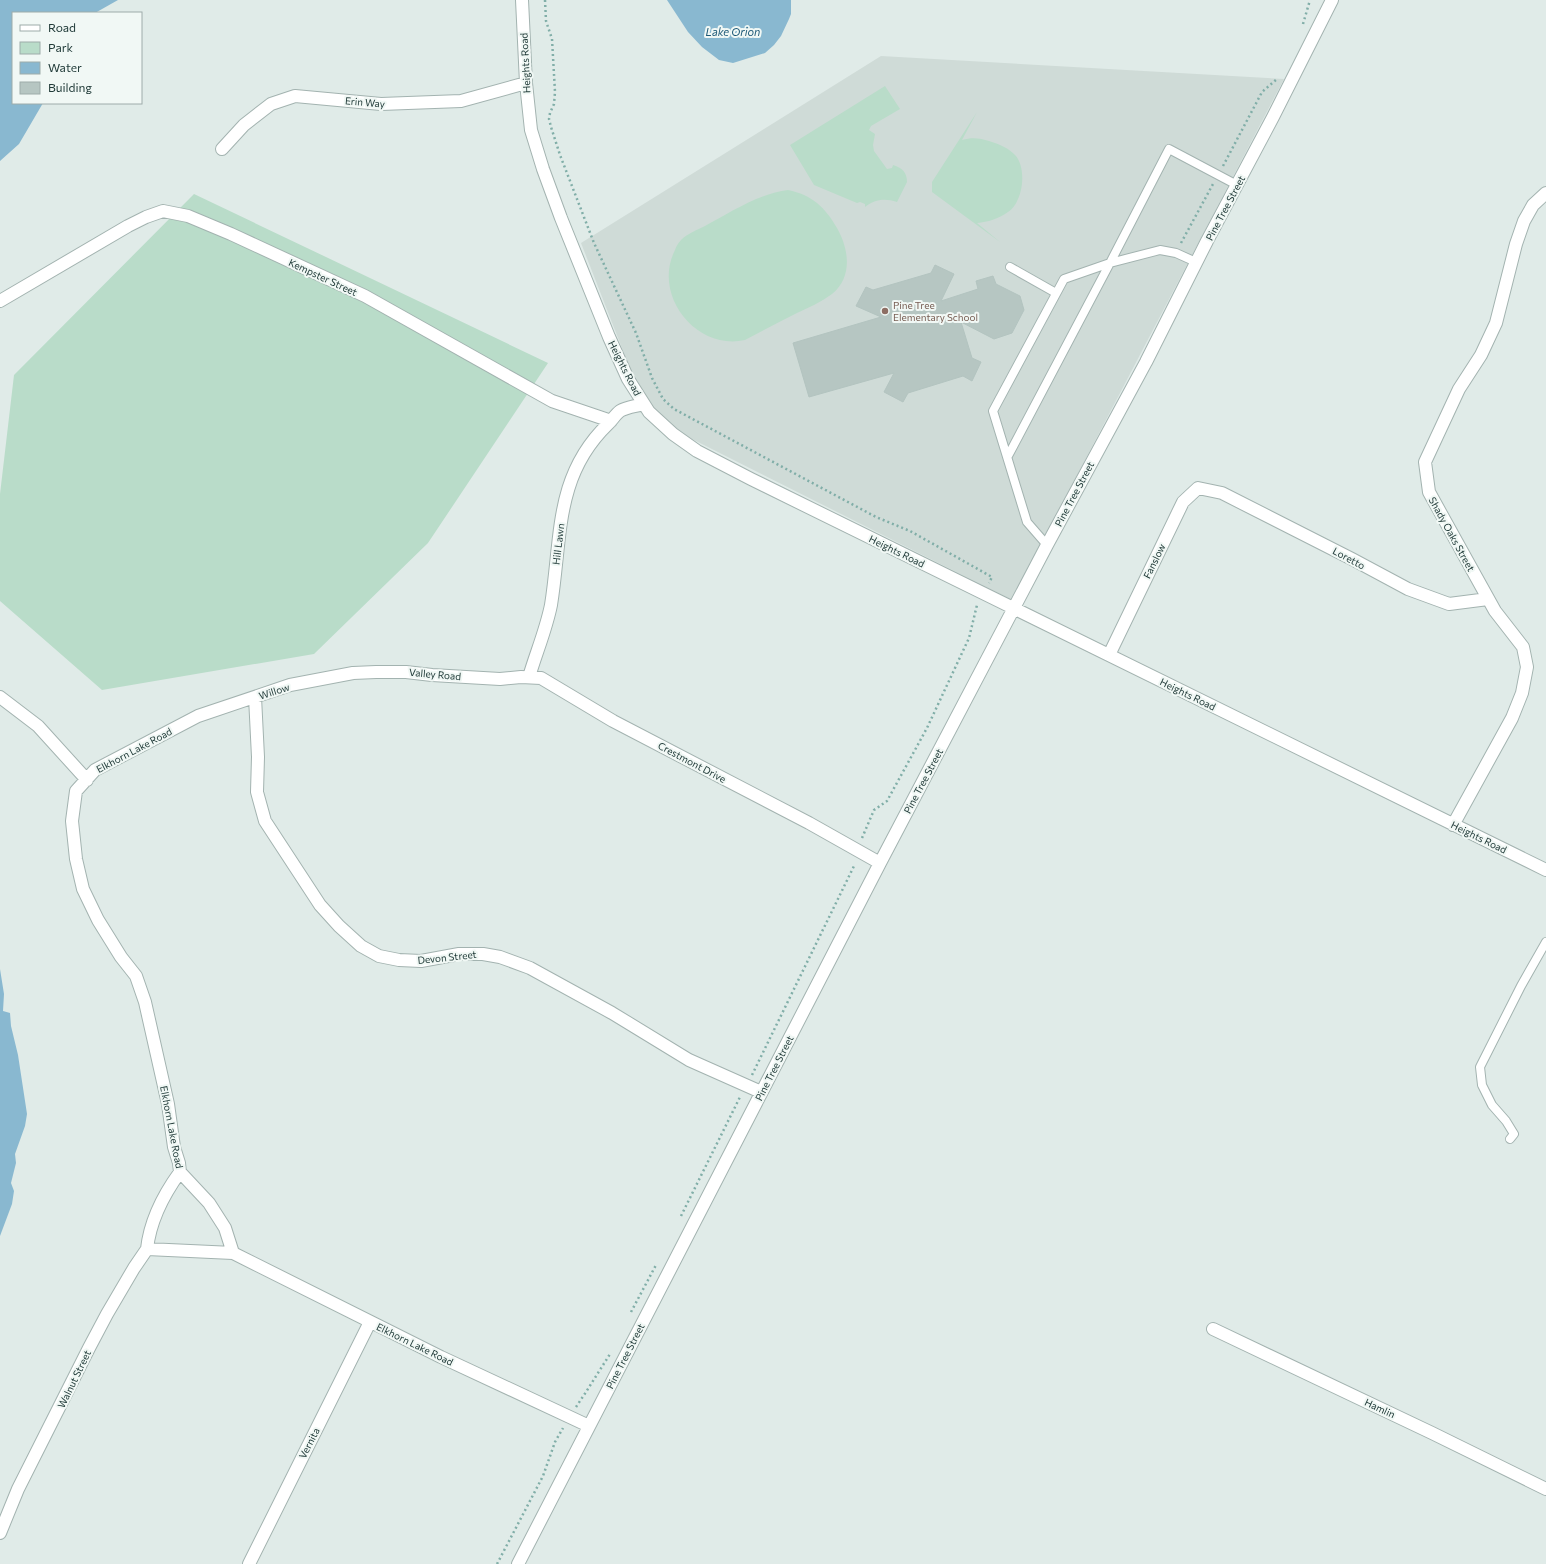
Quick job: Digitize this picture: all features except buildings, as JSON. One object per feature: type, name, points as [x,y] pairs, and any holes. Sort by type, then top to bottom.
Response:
[{"type":"street","name":"Heights Road","points":[[522,0],[526,83],[531,128],[545,176],[609,337],[628,380],[649,412],[673,434],[697,451],[1014,609],[1546,870]]},
{"type":"street","name":"Pine Tree Street","points":[[518,1564],[880,863],[1047,545],[1146,362],[1196,262],[1273,117],[1332,0]]},
{"type":"street","name":"Erin Way","points":[[222,149],[244,125],[271,104],[295,96],[381,104],[461,101],[526,83]]},
{"type":"street","name":"Shady Oaks Street","points":[[1452,825],[1512,718],[1522,693],[1527,667],[1523,647],[1495,611],[1429,492],[1425,462],[1456,395],[1481,355],[1496,324],[1516,244],[1524,221],[1533,205],[1546,193]]},
{"type":"street","name":"Kempster Street","points":[[0,301],[128,226],[163,211],[188,216],[231,234],[365,296],[552,401],[611,421]]},
{"type":"street","points":[[611,421],[621,411],[643,404]]},
{"type":"street","name":"Hill Lawn","points":[[529,677],[534,658],[545,632],[551,606],[559,530],[569,487],[580,458],[590,443],[611,421]]},
{"type":"street","name":"Fanslow","points":[[1109,655],[1183,502],[1198,488],[1215,492]]},
{"type":"street","name":"Loretto","points":[[1215,492],[1222,493],[1262,512],[1408,589],[1449,604],[1488,599]]},
{"type":"street","name":"Valley Road","points":[[369,672],[406,672],[432,675],[500,678]]},
{"type":"street","name":"Willow","points":[[184,724],[198,716],[290,686],[353,673],[369,672]]},
{"type":"street","name":"Crestmont Drive","points":[[500,678],[541,678],[613,721],[809,823],[880,863]]},
{"type":"street","name":"Devon Street","points":[[255,697],[258,757],[257,792],[265,821],[320,905],[339,926],[361,946],[379,956],[399,960],[421,961],[459,954],[483,954],[500,957],[530,968],[690,1060],[761,1092]]},
{"type":"street","name":"Elkhorn Lake Road","points":[[1,699],[38,726],[87,780]]},
{"type":"street","name":"Elkhorn Lake Road","points":[[184,724],[95,770],[76,791],[72,821],[76,859],[83,889],[98,920],[121,957],[136,976],[143,995],[168,1104],[174,1147],[180,1172],[209,1203],[225,1228],[233,1253],[442,1357],[589,1426]]},
{"type":"street","name":"Walnut Street","points":[[0,1532],[4,1515],[107,1314],[147,1249],[151,1228],[160,1207],[172,1182],[180,1172]]},
{"type":"street","points":[[147,1249],[233,1253]]},
{"type":"street","name":"Vernita","points":[[249,1564],[370,1322]]},
{"type":"street","name":"Hamlin","points":[[1213,1329],[1425,1429],[1546,1489]]},
{"type":"lane","points":[[1008,456],[1169,149],[1237,185]]},
{"type":"lane","points":[[1047,545],[1027,522],[1008,456],[992,411],[1064,279],[1110,263],[1160,250],[1176,253],[1196,262]]},
{"type":"lane","points":[[1010,267],[1056,293]]},
{"type":"lane","points":[[1510,1140],[1514,1134],[1506,1121],[1492,1105],[1482,1085],[1480,1067],[1521,986],[1546,942]]},
{"type":"path","points":[[545,0],[546,20],[552,39],[555,92],[554,104],[549,119],[551,127],[560,155],[594,243],[636,333],[652,378],[663,399],[674,409],[876,517],[910,531],[992,577]]},
{"type":"path","points":[[1302,28],[1310,0]]},
{"type":"path","points":[[1176,253],[1262,92],[1278,78]]},
{"type":"shaded area","name":"Pine Tree Elementary School","points":[[881,56],[1284,79],[1012,600],[686,436],[656,412],[634,379],[581,243]]},
{"type":"green space","points":[[885,86],[900,109],[871,126],[869,130],[875,134],[873,145],[874,151],[887,169],[892,168],[893,165],[904,171],[907,182],[897,202],[880,200],[865,207],[865,204],[860,202],[857,203],[814,185],[790,145]]},
{"type":"green space","points":[[977,112],[962,140],[969,138],[986,140],[1004,147],[1016,156],[1022,169],[1022,186],[1017,201],[1013,207],[1008,212],[997,218],[977,223],[1000,242],[932,192],[932,182]]},
{"type":"green space","points":[[788,190],[804,195],[817,203],[828,214],[837,228],[844,245],[847,262],[846,271],[839,287],[832,294],[819,302],[745,340],[727,341],[710,337],[695,328],[683,316],[674,301],[669,285],[669,267],[675,249],[680,241],[689,234],[745,204],[767,195]]},
{"type":"green space","points":[[194,194],[548,363],[428,543],[314,654],[102,690],[0,601],[0,494],[14,375]]},
{"type":"water","points":[[0,0],[118,0],[97,12],[12,12],[12,104],[42,104],[19,144],[0,161]]},
{"type":"water","name":"Lake Orion","points":[[667,0],[791,0],[791,14],[781,36],[765,53],[733,63],[719,60],[702,47],[688,32]]},
{"type":"water","points":[[0,969],[4,994],[3,1011],[10,1013],[27,1114],[25,1126],[15,1154],[16,1163],[11,1183],[14,1191],[12,1204],[0,1236]]},
{"type":"place","name":"Pine Tree Elementary School","points":[[885,311]]}]
